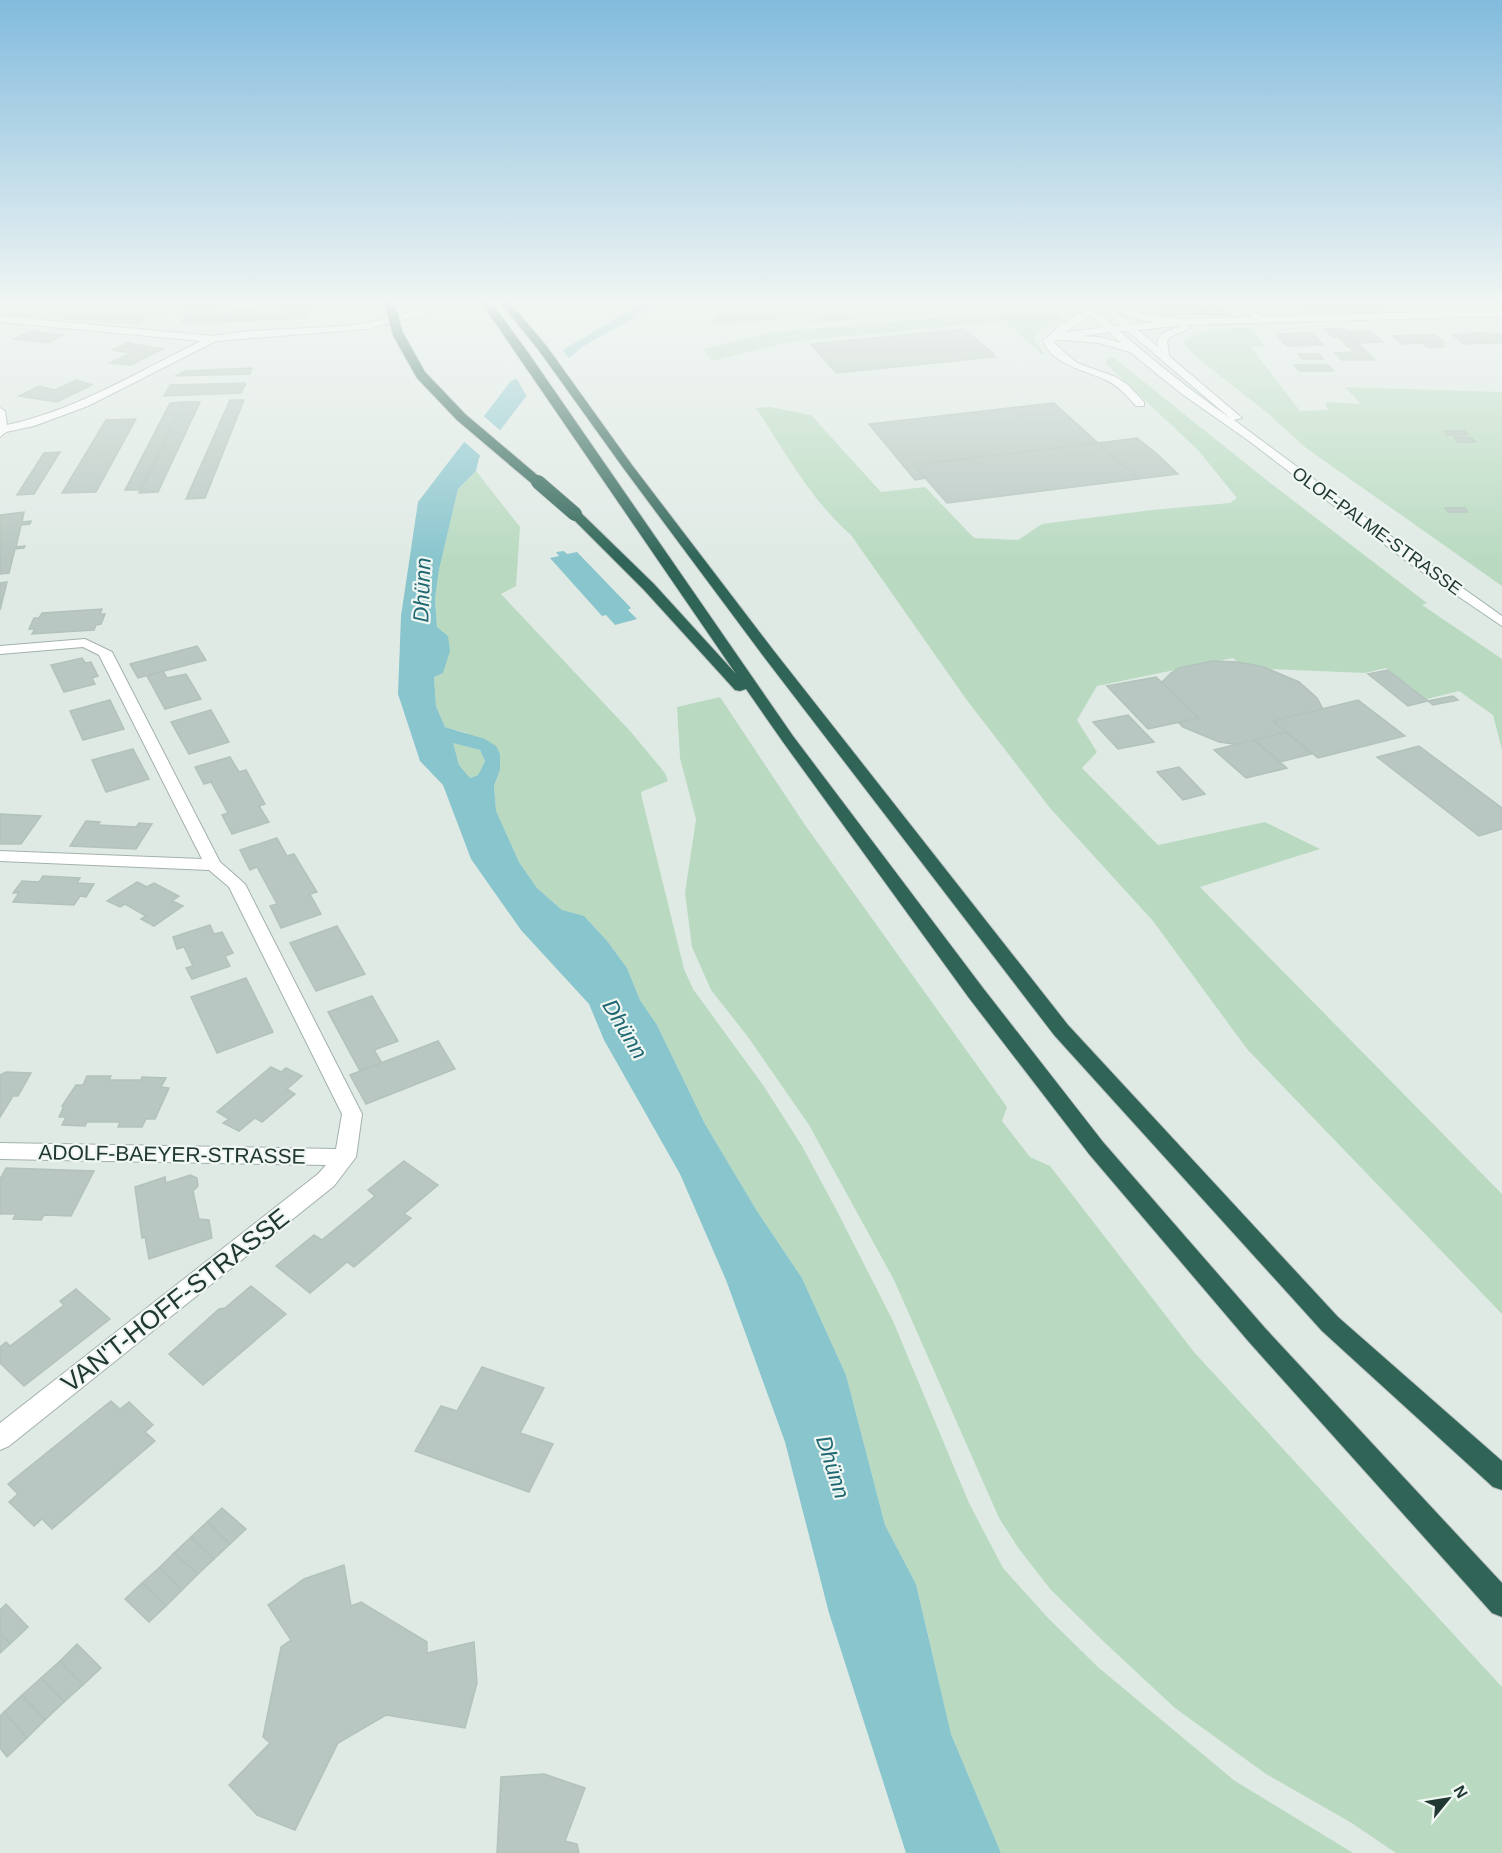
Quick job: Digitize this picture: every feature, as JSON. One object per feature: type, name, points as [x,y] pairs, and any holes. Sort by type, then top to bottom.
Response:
[{"type":"highway","points":[[434,388],[460,417],[575,514],[649,587],[788,739]]},
{"type":"highway","points":[[547,388],[788,739],[969,983],[1096,1148],[1257,1335],[1502,1603]]},
{"type":"highway","points":[[572,388],[769,654],[1061,1030],[1330,1324],[1502,1478]]},
{"type":"street","points":[[0,411],[3,421],[1,432],[32,425],[71,411],[115,388]]},
{"type":"street","points":[[1125,388],[1140,404]]},
{"type":"street","name":"OLOF-PALME-STRASSE","points":[[1184,388],[1325,495],[1502,622]]},
{"type":"street","name":"OLOF-PALME-STRASSE","points":[[1203,388],[1236,416],[1253,439]]},
{"type":"street","points":[[0,650],[85,643],[105,652],[213,865],[236,884],[352,1114],[345,1157]]},
{"type":"street","points":[[0,856],[213,865]]},
{"type":"street","name":"ADOLF-BAEYER-STRASSE","points":[[0,1151],[345,1157]]},
{"type":"street","name":"VAN'T-HOFF-STRASSE","points":[[0,1438],[326,1180],[345,1157]]},
{"type":"green space","points":[[1132,388],[1152,388],[1269,482],[1427,603],[1422,605],[1502,659],[1502,750],[1493,715],[1459,691],[1427,699],[1386,668],[1365,673],[1246,668],[1233,658],[1097,686],[1077,720],[1097,752],[1082,768],[1158,845],[1265,822],[1320,849],[1200,887],[1502,1194],[1502,1314],[1247,1049],[1153,921],[1050,808],[966,699],[851,535],[823,507],[811,491],[756,408],[770,407],[811,415],[881,492],[925,487],[974,538],[1018,540],[1042,524],[1230,503],[1237,498],[1198,450]]},
{"type":"green space","points":[[1236,388],[1283,388],[1300,411],[1328,410],[1325,402],[1361,404],[1346,388],[1502,392],[1502,586],[1306,448]]},
{"type":"green space","points":[[476,471],[520,527],[516,586],[501,594],[631,732],[665,773],[668,781],[641,792],[684,969],[693,989],[763,1085],[802,1146],[837,1211],[893,1321],[969,1503],[1003,1568],[1049,1619],[1099,1668],[1235,1781],[1353,1853],[1001,1853],[951,1734],[916,1584],[885,1525],[846,1375],[802,1278],[757,1211],[705,1124],[657,1025],[640,1000],[627,968],[608,942],[584,917],[562,910],[537,888],[519,862],[496,812],[494,786],[500,770],[467,733],[445,727],[436,706],[434,677],[443,672],[448,636],[437,627],[435,599],[439,570],[458,489]]},
{"type":"green space","points":[[720,697],[805,825],[1007,1107],[1002,1121],[1030,1157],[1050,1166],[1194,1352],[1502,1687],[1502,1853],[1396,1853],[1350,1822],[1266,1774],[1175,1708],[1051,1590],[1019,1549],[999,1518],[894,1280],[809,1125],[748,1037],[711,990],[692,947],[685,893],[696,819],[680,758],[677,707]]},
{"type":"green space","points":[[452,742],[480,750],[485,761],[478,775],[470,778],[459,765]]},
{"type":"water","name":"Dhünn","points":[[505,388],[534,388],[479,458],[476,471],[458,489],[439,570],[435,599],[437,627],[448,636],[450,651],[443,673],[434,677],[436,706],[445,727],[485,739],[496,746],[500,754],[500,770],[494,786],[496,811],[519,862],[537,888],[562,910],[584,916],[608,942],[627,968],[640,1000],[657,1025],[705,1124],[757,1211],[802,1278],[846,1375],[885,1525],[916,1584],[951,1734],[1001,1853],[906,1853],[829,1613],[785,1442],[726,1280],[680,1174],[604,1040],[589,1004],[521,930],[471,859],[443,785],[420,761],[398,694],[401,616],[418,502]],"holes":[[[453,743],[480,750],[485,761],[478,775],[470,778],[459,765]]]},
{"type":"water","points":[[564,551],[567,554],[577,552],[631,608],[628,610],[637,619],[615,625],[606,615],[602,616],[550,558],[559,556],[556,552]]},
{"type":"pier","points":[[522,388],[539,388],[528,398]]},
{"type":"pier","points":[[480,413],[502,432],[483,458],[461,439]]},
{"type":"building","points":[[34,388],[85,388],[57,402],[19,396]]},
{"type":"building","points":[[168,388],[243,388],[241,393],[164,396]]},
{"type":"building","points":[[230,400],[244,400],[205,498],[186,499]]},
{"type":"building","points":[[184,402],[140,490],[125,490],[170,403]]},
{"type":"building","points":[[184,402],[200,402],[158,492],[139,493]]},
{"type":"building","points":[[1054,403],[1098,443],[914,465],[926,478],[915,480],[869,424]]},
{"type":"building","points":[[136,419],[96,492],[62,493],[106,420]]},
{"type":"building","points":[[1444,431],[1465,431],[1468,435],[1447,435]]},
{"type":"building","points":[[1454,437],[1472,438],[1476,442],[1458,442]]},
{"type":"building","points":[[1137,438],[1178,474],[1138,479],[1098,443]]},
{"type":"building","points":[[1098,443],[1138,479],[947,503],[914,465]]},
{"type":"building","points":[[60,452],[34,494],[17,495],[44,453]]},
{"type":"building","points":[[1445,508],[1465,508],[1468,512],[1448,512]]},
{"type":"building","points":[[24,512],[22,522],[31,521],[30,524],[21,525],[16,547],[25,546],[15,549],[9,573],[0,574],[0,515]]},
{"type":"building","points":[[7,582],[0,610],[0,583]]},
{"type":"building","points":[[102,609],[100,614],[105,614],[101,624],[96,625],[94,630],[32,634],[35,629],[29,629],[34,618],[39,618],[42,613]]},
{"type":"building","points":[[197,646],[206,660],[138,678],[130,664]]},
{"type":"building","points":[[82,658],[85,663],[91,662],[98,676],[92,678],[95,684],[64,692],[51,665]]},
{"type":"building","points":[[1212,661],[1238,662],[1264,667],[1299,682],[1317,698],[1323,709],[1322,722],[1317,730],[1299,742],[1262,748],[1219,742],[1183,727],[1161,705],[1160,684],[1179,668]]},
{"type":"building","points":[[1388,670],[1428,701],[1408,706],[1368,674]]},
{"type":"building","points":[[163,671],[167,678],[186,674],[201,699],[165,709],[147,676]]},
{"type":"building","points":[[1156,677],[1199,718],[1148,729],[1107,686]]},
{"type":"building","points":[[1453,696],[1458,700],[1433,705],[1428,701]]},
{"type":"building","points":[[110,700],[124,729],[83,740],[70,711]]},
{"type":"building","points":[[1358,700],[1405,736],[1318,758],[1273,721]]},
{"type":"building","points":[[211,710],[229,742],[189,754],[171,722]]},
{"type":"building","points":[[1128,715],[1154,742],[1118,749],[1093,722]]},
{"type":"building","points":[[1286,732],[1312,754],[1280,762],[1254,740]]},
{"type":"building","points":[[1254,740],[1287,768],[1246,778],[1214,750]]},
{"type":"building","points":[[1419,746],[1502,808],[1502,829],[1479,836],[1377,757]]},
{"type":"building","points":[[133,749],[149,779],[106,792],[92,760]]},
{"type":"building","points":[[230,757],[239,772],[246,770],[265,804],[259,806],[269,822],[232,834],[222,815],[228,813],[211,782],[204,784],[195,767]]},
{"type":"building","points":[[1179,767],[1205,794],[1183,800],[1157,772]]},
{"type":"building","points":[[0,814],[41,816],[21,844],[0,844]]},
{"type":"building","points":[[86,821],[100,822],[98,825],[136,827],[139,823],[152,824],[136,849],[70,846]]},
{"type":"building","points":[[277,838],[287,856],[294,854],[317,892],[310,894],[321,914],[281,928],[270,906],[277,904],[257,867],[250,870],[240,850]]},
{"type":"building","points":[[43,876],[80,878],[77,883],[94,884],[86,897],[80,896],[74,905],[13,902],[19,893],[13,893],[22,881],[39,882]]},
{"type":"building","points":[[137,882],[147,887],[154,883],[179,896],[172,901],[183,906],[154,926],[141,919],[146,916],[125,904],[120,907],[107,901]]},
{"type":"building","points":[[210,925],[214,934],[222,932],[233,953],[225,956],[230,966],[192,979],[186,968],[193,966],[184,947],[177,949],[173,937]]},
{"type":"building","points":[[337,926],[365,974],[316,991],[290,943]]},
{"type":"building","points":[[246,978],[273,1032],[217,1053],[191,997]]},
{"type":"building","points":[[372,996],[398,1041],[374,1050],[382,1063],[360,1071],[328,1012]]},
{"type":"building","points":[[438,1041],[455,1069],[366,1104],[350,1075]]},
{"type":"building","points":[[271,1067],[281,1072],[286,1068],[302,1076],[287,1089],[295,1094],[262,1122],[255,1118],[239,1131],[223,1123],[229,1119],[217,1112]]},
{"type":"building","points":[[6,1072],[31,1073],[18,1096],[13,1096],[0,1117],[0,1075]]},
{"type":"building","points":[[87,1076],[111,1076],[109,1080],[141,1080],[142,1077],[166,1078],[161,1087],[169,1088],[155,1119],[146,1119],[142,1127],[118,1127],[120,1122],[87,1122],[85,1126],[62,1125],[66,1117],[59,1117],[64,1106],[62,1106],[76,1085],[83,1085]]},
{"type":"building","points":[[404,1161],[438,1185],[404,1214],[411,1218],[354,1267],[347,1262],[310,1293],[276,1266],[314,1235],[322,1240],[375,1196],[368,1190]]},
{"type":"building","points":[[6,1168],[94,1171],[71,1216],[44,1215],[41,1220],[13,1219],[16,1214],[0,1214],[0,1179]]},
{"type":"building","points":[[190,1175],[197,1178],[198,1186],[193,1191],[199,1219],[209,1220],[212,1238],[149,1259],[145,1237],[142,1238],[135,1187],[165,1177],[166,1183]]},
{"type":"building","points":[[251,1286],[286,1314],[203,1385],[169,1354],[219,1309],[225,1308]]},
{"type":"building","points":[[76,1289],[110,1319],[24,1386],[0,1363],[0,1347],[6,1342],[10,1346],[64,1305],[60,1301]]},
{"type":"building","points":[[482,1367],[544,1388],[520,1433],[553,1444],[529,1492],[415,1451],[441,1406],[457,1411]]},
{"type":"building","points":[[111,1401],[120,1409],[129,1402],[153,1425],[145,1432],[155,1441],[52,1529],[42,1519],[34,1526],[9,1502],[18,1494],[8,1484]]},
{"type":"building","points":[[222,1508],[246,1529],[230,1544],[207,1522]]},
{"type":"building","points":[[207,1522],[230,1544],[214,1559],[191,1537]]},
{"type":"building","points":[[191,1537],[214,1559],[198,1574],[174,1553]]},
{"type":"building","points":[[174,1553],[198,1574],[182,1590],[159,1568]]},
{"type":"building","points":[[344,1565],[351,1606],[361,1602],[427,1642],[427,1653],[474,1642],[477,1683],[465,1728],[386,1715],[338,1743],[295,1830],[257,1815],[229,1785],[270,1743],[263,1737],[281,1647],[291,1640],[268,1605],[304,1579]]},
{"type":"building","points":[[159,1568],[182,1590],[166,1606],[142,1583]]},
{"type":"building","points":[[142,1583],[166,1606],[149,1622],[125,1599]]},
{"type":"building","points":[[6,1604],[28,1627],[10,1644],[0,1633],[0,1610]]},
{"type":"building","points":[[0,1633],[10,1644],[0,1653]]},
{"type":"building","points":[[77,1644],[101,1668],[83,1685],[60,1661]]},
{"type":"building","points":[[60,1661],[83,1685],[64,1702],[41,1678]]},
{"type":"building","points":[[41,1678],[64,1702],[45,1720],[22,1695]]},
{"type":"building","points":[[22,1695],[45,1720],[27,1738],[4,1712]]},
{"type":"building","points":[[4,1712],[27,1738],[7,1757],[0,1748],[0,1716]]},
{"type":"building","points":[[544,1774],[585,1788],[565,1841],[577,1844],[579,1853],[497,1853],[501,1777]]}]
